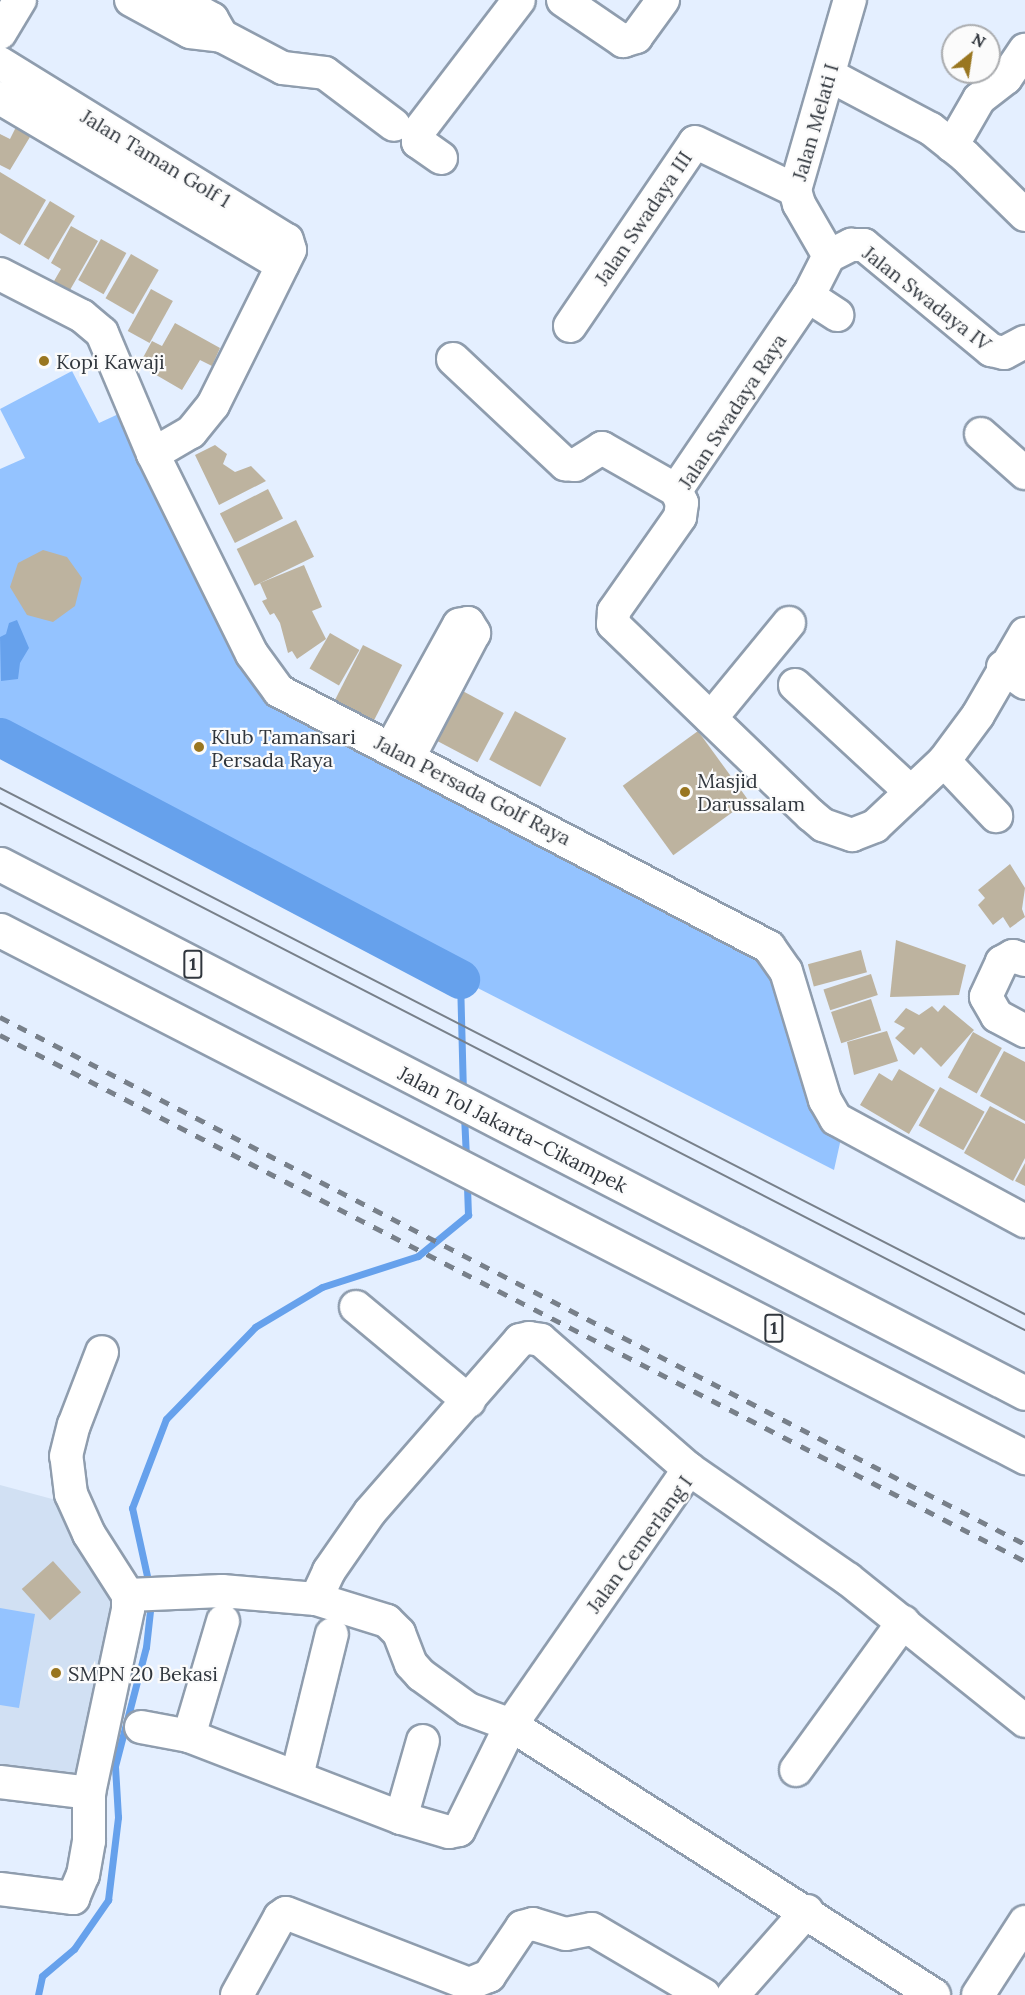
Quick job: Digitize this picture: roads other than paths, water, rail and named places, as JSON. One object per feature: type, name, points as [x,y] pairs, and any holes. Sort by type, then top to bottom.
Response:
[{"type":"highway","name":"Jalan Tol Jakarta–Cikampek","points":[[0,864],[1025,1393]]},
{"type":"highway","name":"1","points":[[0,930],[1025,1457]]},
{"type":"street","points":[[0,33],[20,0]]},
{"type":"street","points":[[131,0],[190,32],[222,36],[284,68],[326,73],[394,125]]},
{"type":"street","points":[[178,0],[212,19],[222,36]]},
{"type":"street","points":[[441,158],[418,142],[418,132],[519,0]]},
{"type":"street","points":[[563,0],[623,41],[636,37],[663,0]]},
{"type":"street","name":"Jalan Melati I","points":[[816,281],[795,190],[849,0]]},
{"type":"street","points":[[952,146],[979,99],[1006,78],[1025,50]]},
{"type":"street","name":"Jalan Taman Golf 1","points":[[0,63],[279,232],[290,250],[207,414],[191,432],[153,454]]},
{"type":"street","points":[[829,75],[931,129],[1025,215]]},
{"type":"street","name":"Jalan Taman Golf 1","points":[[0,98],[282,265]]},
{"type":"street","name":"Jalan Swadaya III","points":[[570,327],[694,142],[795,190]]},
{"type":"street","name":"Jalan Swadaya IV","points":[[816,281],[851,245],[864,245],[991,350],[1004,353],[1025,342]]},
{"type":"street","name":"Jalan Persada Golf Raya","points":[[0,274],[82,316],[102,333],[153,454],[252,654],[279,691],[400,752],[769,947],[786,971],[825,1100],[836,1119],[1025,1221]]},
{"type":"street","points":[[816,281],[837,315]]},
{"type":"street","name":"Jalan Swadaya Raya","points":[[816,281],[676,490],[682,503],[680,517],[611,619],[823,825],[852,835],[875,826],[911,792]]},
{"type":"street","points":[[453,359],[565,464],[575,465],[602,448],[676,490]]},
{"type":"street","points":[[981,434],[1025,472]]},
{"type":"street","points":[[711,718],[789,623]]},
{"type":"street","points":[[795,685],[911,792],[944,760],[978,715],[1014,675],[1025,634]]},
{"type":"street","points":[[944,760],[996,816]]},
{"type":"street","points":[[1025,960],[1013,956],[1002,962],[986,997],[997,1016],[1025,1031]]},
{"type":"street","points":[[356,1307],[469,1401]]},
{"type":"street","points":[[316,1599],[329,1572],[370,1512],[520,1340],[541,1340],[689,1469]]},
{"type":"street","points":[[102,1352],[74,1425],[66,1456],[75,1504],[88,1534],[148,1593]]},
{"type":"street","name":"Jalan Cemerlang I","points":[[141,1726],[189,1736],[401,1818],[449,1832],[459,1830],[511,1725],[689,1469],[819,1557],[1025,1721]]},
{"type":"street","points":[[0,1889],[73,1898],[81,1885],[89,1841],[89,1793],[128,1609],[148,1593],[260,1592],[316,1599],[387,1621],[399,1633],[411,1664],[421,1676],[468,1709],[511,1725],[740,1873],[807,1911],[934,1995]]},
{"type":"street","points":[[189,1736],[223,1621]]},
{"type":"street","points":[[796,1770],[903,1622]]},
{"type":"street","points":[[297,1776],[332,1634]]},
{"type":"street","points":[[401,1818],[423,1741]]},
{"type":"street","points":[[0,1782],[89,1793]]},
{"type":"street","points":[[733,1995],[807,1911]]},
{"type":"street","points":[[237,1995],[283,1914],[469,1984],[477,1984],[489,1976],[522,1927],[533,1924],[567,1935],[592,1929],[690,1991]]},
{"type":"street","points":[[978,1995],[1025,1922]]},
{"type":"waterway","points":[[0,737],[460,979]]},
{"type":"waterway","points":[[460,979],[463,1092]]},
{"type":"waterway","points":[[464,1115],[466,1158]]},
{"type":"waterway","points":[[149,1585],[132,1508],[166,1419],[255,1327],[322,1287],[418,1256],[468,1215],[467,1181]]},
{"type":"waterway","points":[[38,1995],[42,1976],[74,1949],[108,1900],[118,1817],[115,1766],[146,1647],[151,1602]]},
{"type":"tram line","points":[[0,788],[1025,1314]]},
{"type":"tram line","points":[[0,803],[1025,1330]]},
{"type":"railway","points":[[0,1017],[1025,1544]]},
{"type":"railway","points":[[0,1035],[1025,1561]]},
{"type":"place","name":"Kopi Kawaji","points":[[44,361]]},
{"type":"place","name":"Klub Tamansari Persada Raya","points":[[199,747]]},
{"type":"place","name":"Masjid Darussalam","points":[[685,792]]},
{"type":"place","name":"SMPN 20 Bekasi","points":[[56,1673]]}]
